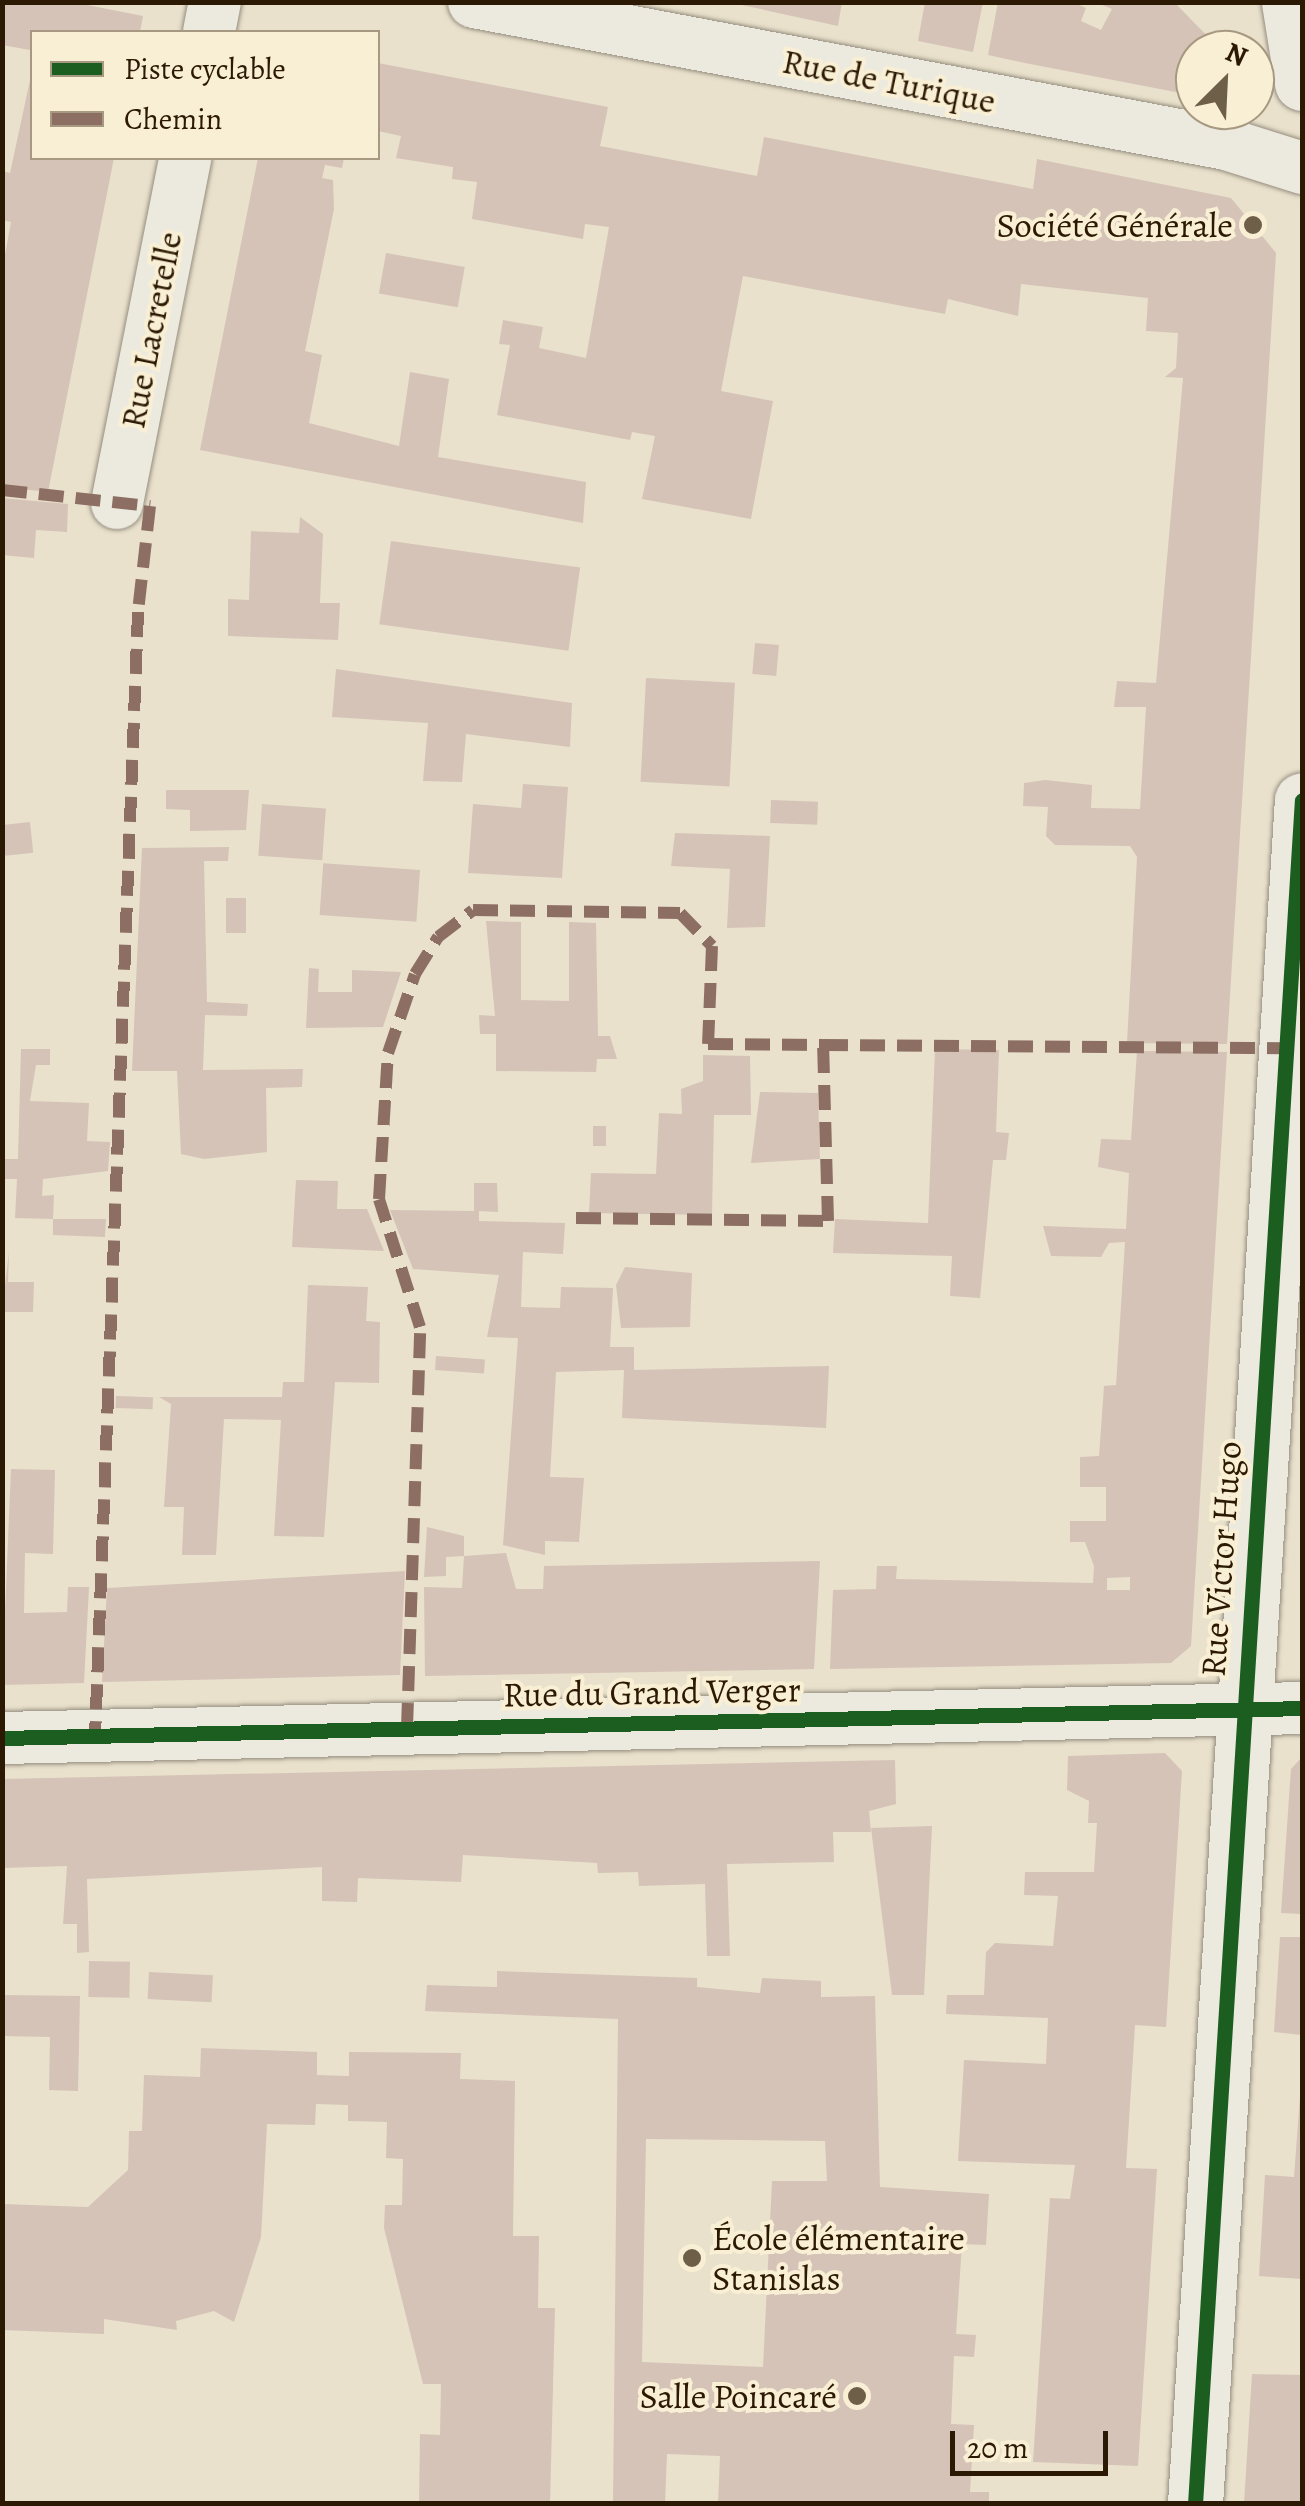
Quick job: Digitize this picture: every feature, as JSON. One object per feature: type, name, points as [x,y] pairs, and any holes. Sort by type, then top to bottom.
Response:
[{"type":"main road","points":[[1290,12],[1302,83]]},
{"type":"main road","name":"Rue Victor Hugo","points":[[1195,2504],[1241,1709],[1302,800]]},
{"type":"street","points":[[210,30],[215,2]]},
{"type":"street","name":"Rue de Turique","points":[[474,2],[1226,144],[1302,168]]},
{"type":"street","name":"Rue Lacretelle","points":[[117,503],[185,160]]},
{"type":"street","name":"Rue du Grand Verger","points":[[2,1738],[1302,1708]]},
{"type":"building","points":[[2,2],[72,2],[143,16],[140,30],[30,30],[30,50],[2,45]]},
{"type":"building","points":[[728,2],[842,2],[838,26]]},
{"type":"building","points":[[925,2],[983,2],[973,52],[918,41]]},
{"type":"building","points":[[998,2],[1073,2],[1086,8],[1081,21],[1101,30],[1112,9],[1095,2],[1174,2],[1201,30],[1175,30],[1175,92],[988,55]]},
{"type":"building","points":[[380,63],[608,107],[600,146],[757,176],[764,137],[1033,189],[1037,159],[1231,198],[1276,253],[1227,1044],[1127,1043],[1137,857],[1130,846],[1055,845],[1046,836],[1048,807],[1023,806],[1024,783],[1045,780],[1092,785],[1091,808],[1140,809],[1146,707],[1114,707],[1117,681],[1156,683],[1183,378],[1165,377],[1176,368],[1178,333],[1146,331],[1148,298],[1021,284],[1018,316],[948,299],[945,314],[743,276],[721,391],[773,401],[751,519],[642,499],[655,436],[632,432],[630,440],[497,415],[510,345],[499,344],[503,320],[543,327],[539,348],[586,358],[609,227],[585,224],[583,239],[472,219],[477,182],[452,179],[453,167],[396,158],[401,136],[380,131]]},
{"type":"building","points":[[30,80],[30,160],[114,160],[48,492],[2,487],[2,271],[11,222],[2,220],[2,171],[10,173]]},
{"type":"building","points":[[258,160],[344,160],[342,168],[325,165],[322,178],[333,180],[334,209],[305,351],[322,355],[309,423],[399,446],[410,372],[449,379],[438,457],[586,482],[583,523],[200,450]]},
{"type":"building","points":[[386,253],[465,267],[458,307],[379,293]]},
{"type":"building","points":[[2,498],[68,504],[67,532],[36,530],[34,558],[2,555]]},
{"type":"building","points":[[300,517],[323,534],[320,603],[340,603],[338,640],[228,636],[228,599],[249,600],[251,531],[299,533]]},
{"type":"building","points":[[391,541],[580,568],[568,651],[379,624]]},
{"type":"building","points":[[755,643],[779,645],[776,676],[752,674]]},
{"type":"building","points":[[336,669],[572,703],[570,747],[466,734],[462,782],[423,781],[428,723],[332,717]]},
{"type":"building","points":[[646,678],[735,683],[729,787],[641,782]]},
{"type":"building","points":[[523,784],[568,787],[562,878],[468,873],[473,804],[521,808]]},
{"type":"building","points":[[166,790],[249,790],[246,830],[190,831],[190,810],[166,809]]},
{"type":"building","points":[[771,800],[818,802],[817,825],[770,823]]},
{"type":"building","points":[[262,804],[326,808],[322,860],[258,856]]},
{"type":"building","points":[[30,822],[33,853],[5,856],[2,825]]},
{"type":"building","points":[[675,833],[770,836],[765,927],[727,928],[730,869],[671,866]]},
{"type":"building","points":[[229,847],[228,861],[204,861],[207,1002],[248,1004],[247,1016],[205,1015],[203,1070],[303,1069],[302,1087],[266,1088],[267,1152],[204,1159],[181,1154],[177,1071],[132,1071],[142,848]]},
{"type":"building","points":[[323,863],[420,870],[416,922],[320,915]]},
{"type":"building","points":[[226,898],[246,898],[246,933],[226,933]]},
{"type":"building","points":[[486,921],[521,922],[521,1000],[569,1001],[569,922],[596,923],[598,1036],[610,1036],[617,1059],[597,1059],[596,1072],[496,1071],[496,1034],[480,1034],[479,1015],[495,1016]]},
{"type":"building","points":[[309,968],[319,969],[318,992],[352,992],[352,970],[401,972],[383,1027],[306,1028]]},
{"type":"building","points":[[21,1049],[50,1049],[50,1065],[36,1065],[30,1101],[89,1103],[87,1141],[110,1142],[108,1171],[43,1179],[42,1196],[54,1195],[53,1219],[15,1218],[17,1179],[2,1179],[2,1159],[18,1159]]},
{"type":"building","points":[[935,1049],[999,1050],[996,1132],[1009,1133],[1006,1160],[993,1160],[980,1298],[950,1296],[952,1256],[833,1253],[835,1219],[928,1223]]},
{"type":"building","points":[[1137,1051],[1227,1052],[1191,1646],[1171,1663],[830,1669],[833,1590],[876,1589],[877,1566],[897,1566],[896,1579],[1093,1583],[1094,1566],[1085,1542],[1070,1542],[1070,1521],[1106,1521],[1106,1487],[1080,1487],[1080,1457],[1099,1456],[1104,1386],[1116,1385],[1125,1242],[1109,1243],[1101,1257],[1051,1256],[1043,1226],[1126,1229],[1129,1173],[1098,1167],[1101,1139],[1131,1140]],"holes":[[[1130,1577],[1130,1590],[1107,1590],[1107,1578]]]},
{"type":"building","points":[[703,1055],[750,1056],[751,1115],[714,1115],[712,1215],[589,1213],[591,1173],[656,1174],[659,1113],[682,1114],[681,1089],[703,1081]]},
{"type":"building","points":[[760,1092],[818,1093],[820,1159],[751,1163]]},
{"type":"building","points":[[593,1126],[606,1126],[606,1146],[593,1146]]},
{"type":"building","points":[[296,1180],[338,1181],[337,1209],[367,1209],[384,1251],[292,1247]]},
{"type":"building","points":[[474,1183],[497,1183],[498,1212],[479,1211],[479,1221],[565,1223],[563,1254],[523,1252],[521,1307],[560,1308],[561,1287],[613,1288],[610,1347],[634,1347],[634,1370],[829,1366],[826,1428],[622,1418],[624,1370],[556,1372],[550,1477],[584,1478],[579,1542],[545,1541],[545,1555],[503,1545],[518,1338],[487,1337],[499,1275],[413,1269],[390,1210],[474,1211]]},
{"type":"building","points":[[53,1219],[106,1219],[105,1237],[53,1235]]},
{"type":"building","points":[[9,1252],[8,1282],[34,1282],[33,1312],[2,1312]]},
{"type":"building","points":[[625,1267],[692,1273],[690,1327],[621,1328],[616,1285]]},
{"type":"building","points":[[308,1285],[368,1287],[366,1321],[380,1322],[379,1383],[335,1382],[324,1537],[274,1536],[281,1420],[224,1419],[216,1555],[182,1555],[184,1507],[164,1507],[171,1404],[159,1397],[282,1397],[283,1382],[304,1382]]},
{"type":"building","points":[[436,1356],[485,1359],[484,1373],[435,1370]]},
{"type":"building","points":[[116,1396],[153,1397],[153,1409],[116,1408]]},
{"type":"building","points":[[11,1469],[55,1470],[53,1554],[25,1553],[24,1613],[67,1612],[68,1587],[89,1587],[84,1683],[2,1685]]},
{"type":"building","points":[[427,1527],[464,1536],[464,1556],[446,1557],[446,1576],[424,1577]]},
{"type":"building","points":[[506,1553],[516,1589],[543,1589],[544,1566],[820,1561],[814,1669],[425,1676],[424,1587],[462,1588],[464,1556]]},
{"type":"building","points":[[405,1571],[400,1675],[102,1682],[107,1588]]},
{"type":"building","points":[[1165,1753],[1182,1771],[1166,2027],[1135,2025],[1126,2168],[1157,2169],[1138,2466],[1033,2462],[1050,2198],[1070,2199],[1075,2165],[958,2161],[964,2060],[1046,2064],[1048,2018],[946,2014],[947,1995],[984,1995],[986,1952],[995,1943],[1053,1946],[1058,1896],[1024,1895],[1025,1872],[1094,1872],[1097,1823],[1088,1823],[1089,1801],[1067,1790],[1068,1756]]},
{"type":"building","points":[[1302,1757],[1302,1914],[1281,1913],[1291,1769]]},
{"type":"building","points":[[895,1760],[896,1804],[869,1811],[871,1832],[833,1832],[834,1862],[727,1864],[730,1956],[707,1956],[705,1884],[639,1886],[638,1872],[598,1873],[597,1863],[463,1855],[461,1882],[358,1878],[357,1902],[322,1901],[322,1867],[87,1879],[89,1952],[77,1953],[77,1924],[63,1924],[67,1866],[2,1868],[2,1779]]},
{"type":"building","points":[[932,1826],[924,1995],[892,1995],[871,1828]]},
{"type":"building","points":[[1280,1937],[1302,1937],[1302,2035],[1274,2032]]},
{"type":"building","points":[[89,1961],[130,1962],[129,1998],[88,1997]]},
{"type":"building","points":[[497,1971],[697,1978],[697,1987],[760,1993],[762,1978],[821,1981],[821,1997],[875,1996],[880,2187],[989,2194],[986,2245],[962,2244],[956,2334],[976,2335],[974,2357],[954,2356],[951,2424],[974,2425],[970,2492],[989,2492],[989,2504],[718,2504],[720,2456],[667,2454],[665,2504],[613,2504],[618,2019],[425,2011],[427,1985],[497,1987]],"holes":[[[646,2139],[825,2141],[827,2181],[772,2181],[763,2367],[642,2362]]]},
{"type":"building","points":[[149,1972],[213,1975],[211,2002],[148,1999]]},
{"type":"building","points":[[2,1995],[80,1996],[78,2091],[49,2090],[50,2037],[2,2036]]},
{"type":"building","points":[[201,2048],[317,2052],[317,2075],[349,2076],[349,2052],[461,2053],[460,2079],[515,2081],[513,2236],[539,2236],[538,2308],[555,2308],[550,2504],[419,2504],[420,2434],[440,2435],[441,2384],[423,2384],[384,2228],[385,2205],[402,2205],[403,2159],[386,2158],[387,2122],[348,2121],[348,2105],[316,2104],[315,2125],[267,2124],[261,2237],[234,2322],[214,2311],[176,2321],[177,2330],[104,2319],[104,2334],[2,2330],[2,2204],[88,2207],[128,2170],[129,2131],[142,2131],[144,2075],[200,2077]]},
{"type":"building","points":[[1302,2069],[1302,2279],[1259,2276],[1265,2175],[1294,2177]]},
{"type":"building","points":[[1252,2374],[1302,2375],[1302,2504],[1244,2504]]},
{"type":"marked path","points":[[2,490],[150,506],[138,612],[95,1736]]},
{"type":"marked path","points":[[407,1728],[420,1327],[379,1199],[388,1053],[415,974],[438,937],[473,910],[680,913],[712,946],[708,1044],[823,1045]]},
{"type":"marked path","points":[[576,1218],[828,1221],[823,1045],[1286,1048]]},
{"type":"cycle path","points":[[1195,2504],[1302,800]]},
{"type":"cycle path","points":[[2,1738],[1302,1708]]},
{"type":"place","name":"Société Générale","points":[[1253,225]]},
{"type":"place","name":"École élémentaire Stanislas","points":[[692,2258]]},
{"type":"place","name":"Salle Poincaré","points":[[857,2396]]}]
